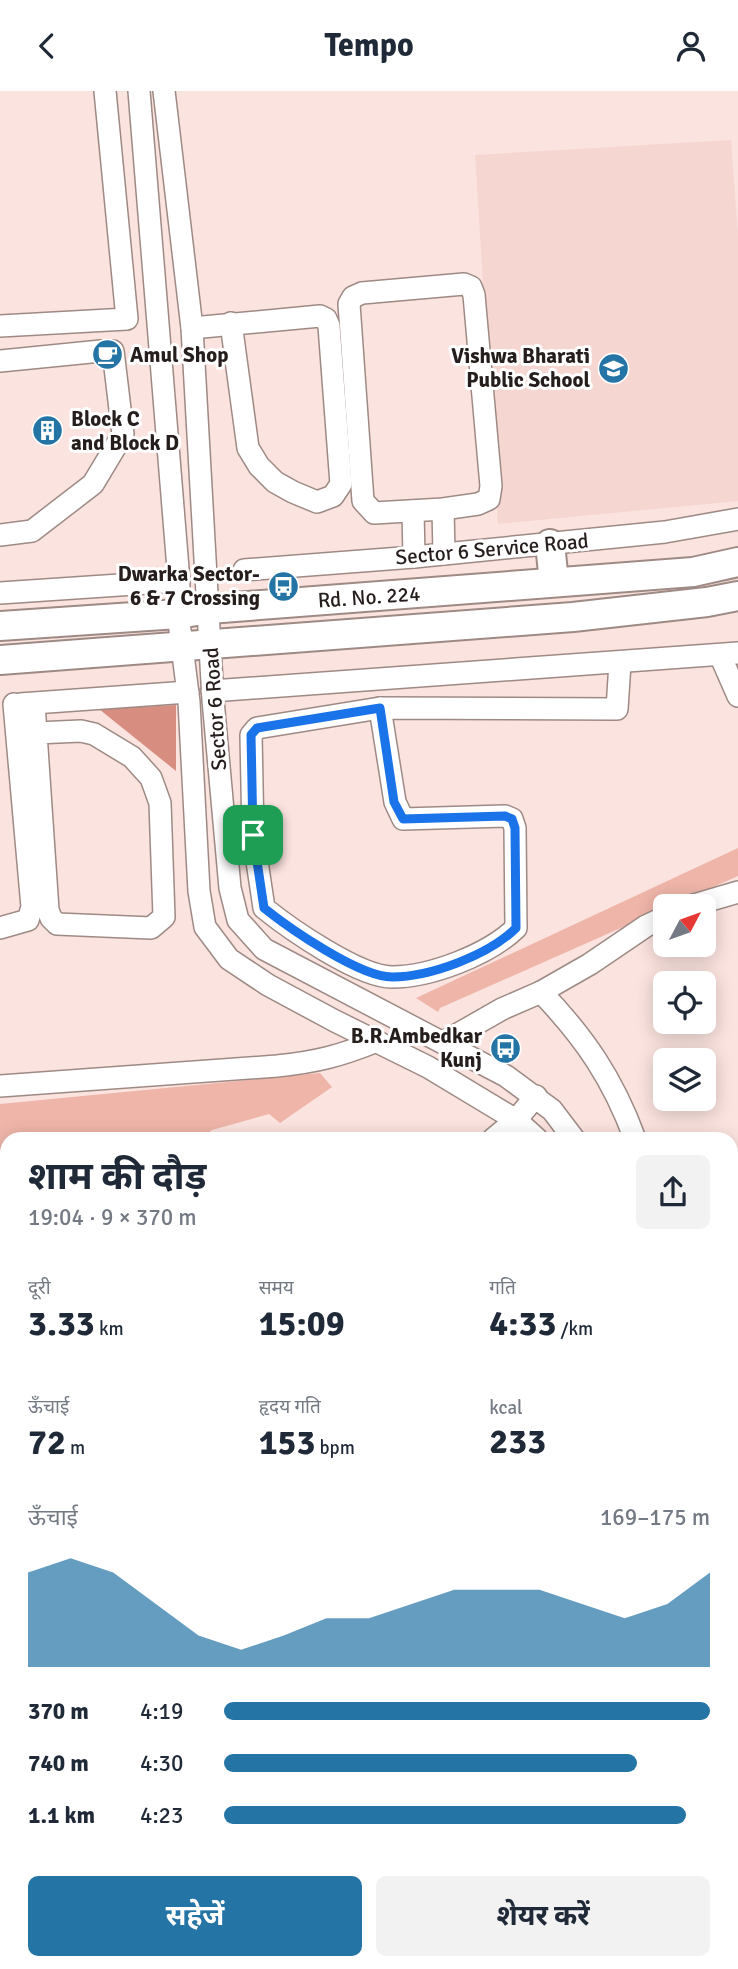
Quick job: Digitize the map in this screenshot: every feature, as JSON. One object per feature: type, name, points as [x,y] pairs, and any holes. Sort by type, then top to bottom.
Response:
[{"type":"main road","points":[[550,544],[554,582]]},
{"type":"main road","name":"Rd. No. 224","points":[[0,626],[692,572],[738,562]]},
{"type":"main road","name":"Rd. No. 224","points":[[0,660],[573,617],[738,596]]},
{"type":"street","points":[[105,91],[127,319]]},
{"type":"street","name":"Sector 6 Road","points":[[139,91],[179,581],[178,614],[188,692],[199,891],[205,927],[229,959],[279,991],[428,1067],[526,1132]]},
{"type":"street","name":"Sector 6 Road","points":[[164,91],[192,328],[212,691],[233,908],[238,920],[264,949],[506,1076],[544,1103],[568,1132]]},
{"type":"street","points":[[471,286],[491,487],[489,499],[478,505],[443,509],[374,513],[368,510],[363,501],[349,303],[352,297],[362,293],[471,286]]},
{"type":"street","points":[[0,326],[158,315]]},
{"type":"street","points":[[192,328],[231,323],[320,316],[326,319],[329,326],[341,484],[333,496],[317,502],[275,482],[259,467],[248,448],[231,323]]},
{"type":"street","points":[[0,361],[113,351],[123,434],[93,484],[32,531],[0,535]]},
{"type":"street","points":[[443,509],[444,554]]},
{"type":"street","points":[[413,511],[414,557]]},
{"type":"street","name":"Sector 6 Service Road","points":[[244,570],[665,533],[738,519]]},
{"type":"street","points":[[0,593],[179,581]]},
{"type":"street","points":[[212,691],[729,654],[737,691]]},
{"type":"street","points":[[380,708],[394,802],[403,819],[505,816],[512,819],[515,828],[516,928],[509,935],[468,958],[431,970],[390,977],[358,967],[287,927],[264,908],[253,835],[251,735],[257,728],[380,708],[617,709],[620,663]]},
{"type":"street","points":[[0,928],[28,920],[32,907],[16,704],[188,692]]},
{"type":"street","points":[[81,731],[94,734],[132,757],[151,778],[160,803],[164,917],[159,924],[151,929],[57,924],[51,918],[18,735],[81,731]]},
{"type":"street","points":[[226,839],[253,835]]},
{"type":"street","points":[[716,899],[738,893]]},
{"type":"street","points":[[444,1042],[502,1009],[541,992],[653,923]]},
{"type":"street","points":[[541,992],[609,1077],[632,1132]]},
{"type":"street","points":[[0,1086],[291,1065],[340,1056],[377,1041]]},
{"type":"street","points":[[528,1132],[544,1103]]},
{"type":"shaded area","name":"Vishwa Bharati Public School","points":[[731,140],[738,235],[738,501],[498,524],[475,155]]},
{"type":"shaded area","points":[[176,705],[176,771],[99,709]]},
{"type":"shaded area","points":[[738,848],[738,876],[697,894],[653,894],[653,914],[440,1008],[438,1012],[416,998]]},
{"type":"shaded area","points":[[320,1073],[332,1087],[280,1123],[269,1114],[210,1132],[0,1132],[0,1104]]},
{"type":"place","name":"Amul Shop","points":[[107,355]]},
{"type":"place","name":"Vishwa Bharati Public School","points":[[613,368]]},
{"type":"place","name":"Block C and Block D","points":[[48,431]]},
{"type":"place","name":"Dwarka Sector- 6 & 7 Crossing","points":[[283,586]]},
{"type":"place","name":"B.R.Ambedkar Kunj","points":[[505,1048]]},
{"type":"route","points":[[380,708],[394,802],[403,819],[505,816],[512,819],[515,828],[516,928],[509,935],[468,958],[431,970],[390,977],[358,967],[287,927],[264,908],[253,835],[250,758],[251,735],[257,728],[380,708]]}]
